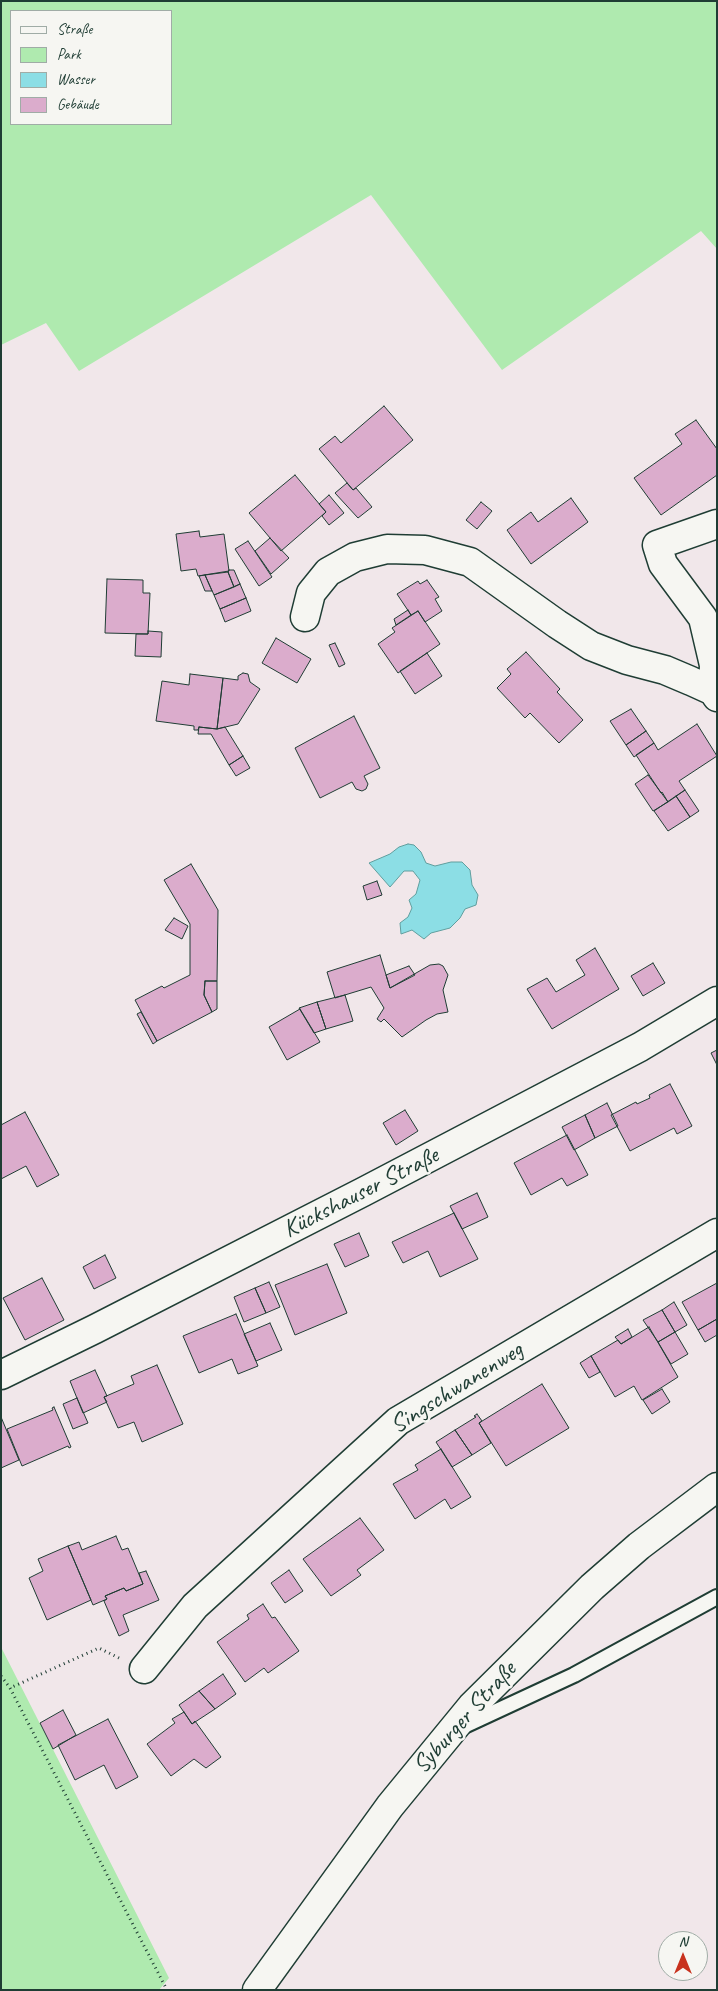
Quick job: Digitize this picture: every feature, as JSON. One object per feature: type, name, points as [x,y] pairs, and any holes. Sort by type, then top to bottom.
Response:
[{"type":"street","points":[[305,617],[311,593],[328,572],[355,556],[388,549],[425,550],[470,562],[591,646],[627,660],[665,670],[715,694],[714,665],[703,618],[663,564],[657,545],[717,524]]},
{"type":"street","name":"Kückshauser Straße","points":[[1,1374],[113,1320],[354,1197],[640,1047],[717,1002]]},
{"type":"street","name":"Singschwanenweg","points":[[144,1669],[195,1606],[398,1421],[717,1233]]},
{"type":"street","name":"Syburger Straße","points":[[257,1990],[390,1806],[472,1706],[592,1587],[639,1546],[717,1487]]},
{"type":"lane","points":[[448,1734],[574,1675],[717,1597]]},
{"type":"path","points":[[10,1688],[99,1648],[144,1669]]},
{"type":"path","points":[[1,1676],[10,1688],[167,1990]]},
{"type":"green space","points":[[1,1],[717,1],[717,249],[701,231],[502,370],[371,195],[79,371],[46,323],[1,345]]},
{"type":"green space","points":[[1,1647],[169,1978],[159,1990],[1,1990]]},
{"type":"water","points":[[408,844],[414,845],[421,852],[426,863],[435,866],[451,862],[462,862],[470,870],[472,885],[478,895],[476,905],[465,909],[460,918],[450,928],[431,933],[424,939],[412,930],[401,934],[400,923],[408,917],[412,908],[409,900],[416,894],[420,880],[413,871],[404,871],[390,887],[369,863]]},
{"type":"building","points":[[384,406],[413,440],[353,490],[319,449],[335,436],[341,443]]},
{"type":"building","points":[[696,420],[717,449],[717,475],[661,515],[634,478],[682,444],[675,434]]},
{"type":"building","points":[[295,475],[326,512],[281,551],[249,513]]},
{"type":"building","points":[[347,483],[353,490],[356,488],[372,507],[358,518],[335,493]]},
{"type":"building","points":[[329,495],[344,513],[329,525],[322,516],[326,512],[319,504]]},
{"type":"building","points":[[571,498],[588,522],[531,564],[507,530],[531,512],[538,522]]},
{"type":"building","points":[[481,502],[492,511],[477,529],[466,520]]},
{"type":"building","points":[[199,531],[200,537],[224,534],[229,571],[198,576],[196,569],[181,571],[176,534]]},
{"type":"building","points":[[270,538],[289,558],[271,574],[255,551]]},
{"type":"building","points":[[248,541],[272,577],[259,586],[235,549]]},
{"type":"building","points":[[229,570],[234,570],[240,584],[234,587],[228,572]]},
{"type":"building","points":[[228,572],[234,587],[214,595],[205,575]]},
{"type":"building","points":[[205,575],[212,591],[205,591],[199,576]]},
{"type":"building","points":[[107,579],[143,580],[143,593],[150,593],[148,634],[105,633]]},
{"type":"building","points":[[427,580],[439,597],[435,599],[442,611],[425,622],[418,611],[411,615],[397,594],[418,581],[420,584]]},
{"type":"building","points":[[240,584],[246,598],[220,609],[214,595]]},
{"type":"building","points":[[246,598],[251,611],[225,622],[220,609]]},
{"type":"building","points":[[408,610],[411,615],[396,625],[394,619]]},
{"type":"building","points":[[418,611],[440,644],[398,673],[378,644],[395,632],[392,628]]},
{"type":"building","points":[[148,631],[162,632],[161,657],[135,656],[136,634],[148,634]]},
{"type":"building","points":[[276,638],[311,659],[297,683],[262,663]]},
{"type":"building","points":[[335,643],[345,664],[339,667],[329,645]]},
{"type":"building","points":[[526,652],[560,689],[557,692],[583,720],[559,743],[530,713],[525,718],[497,688],[511,674],[507,669]]},
{"type":"building","points":[[427,653],[442,676],[415,694],[400,671]]},
{"type":"building","points":[[243,673],[248,674],[250,682],[260,689],[238,724],[217,729],[223,678],[238,680],[238,676]]},
{"type":"building","points":[[190,674],[223,678],[217,729],[199,727],[198,730],[194,730],[194,726],[156,721],[162,681],[189,685]]},
{"type":"building","points":[[631,709],[646,731],[626,745],[610,721]]},
{"type":"building","points":[[354,716],[380,768],[364,776],[368,784],[366,789],[362,791],[356,789],[352,782],[320,798],[295,748]]},
{"type":"building","points":[[697,724],[717,756],[679,781],[685,790],[668,802],[636,755],[654,743],[658,750]]},
{"type":"building","points":[[199,727],[217,729],[225,727],[243,756],[229,765],[211,734],[198,734]]},
{"type":"building","points":[[646,731],[654,743],[634,757],[626,745]]},
{"type":"building","points":[[243,756],[250,768],[236,776],[229,765]]},
{"type":"building","points":[[648,775],[668,802],[653,811],[635,784]]},
{"type":"building","points":[[685,790],[699,811],[690,817],[676,796]]},
{"type":"building","points":[[676,796],[690,817],[668,831],[654,811]]},
{"type":"building","points":[[191,864],[218,910],[217,981],[205,981],[204,995],[212,1012],[157,1041],[135,1000],[162,986],[164,988],[190,975],[190,924],[164,880]]},
{"type":"building","points":[[377,881],[382,895],[367,900],[363,886]]},
{"type":"building","points":[[174,918],[188,926],[182,939],[165,930]]},
{"type":"building","points":[[595,948],[619,989],[552,1029],[527,989],[547,978],[556,992],[585,975],[576,960]]},
{"type":"building","points":[[380,955],[390,988],[430,965],[439,964],[443,966],[448,975],[443,990],[448,1012],[437,1014],[402,1037],[384,1019],[381,1022],[377,1019],[384,1008],[371,987],[335,998],[327,972]]},
{"type":"building","points":[[653,963],[665,983],[643,996],[631,976]]},
{"type":"building","points":[[409,966],[415,975],[390,988],[386,975]]},
{"type":"building","points":[[205,981],[217,981],[217,1009],[212,1012],[204,995]]},
{"type":"building","points":[[345,995],[353,1021],[326,1029],[317,1002]]},
{"type":"building","points":[[317,1002],[326,1029],[314,1033],[299,1008]]},
{"type":"building","points":[[300,1009],[320,1042],[287,1060],[269,1027]]},
{"type":"building","points":[[141,1012],[157,1041],[153,1044],[137,1014]]},
{"type":"building","points":[[717,1050],[717,1065],[711,1053]]},
{"type":"building","points":[[670,1084],[692,1126],[677,1134],[674,1128],[630,1151],[611,1115],[636,1102],[637,1104],[650,1098],[649,1095]]},
{"type":"building","points":[[607,1103],[618,1126],[595,1138],[585,1115]]},
{"type":"building","points":[[405,1110],[418,1131],[396,1145],[383,1123]]},
{"type":"building","points":[[25,1112],[59,1175],[37,1187],[26,1166],[1,1179],[1,1125]]},
{"type":"building","points":[[585,1115],[595,1138],[574,1150],[562,1127]]},
{"type":"building","points":[[567,1135],[588,1175],[567,1186],[562,1178],[531,1195],[514,1163]]},
{"type":"building","points":[[477,1193],[488,1217],[462,1229],[450,1206]]},
{"type":"building","points":[[454,1213],[478,1259],[440,1277],[428,1251],[403,1263],[392,1242]]},
{"type":"building","points":[[359,1233],[369,1256],[345,1267],[334,1244]]},
{"type":"building","points":[[105,1255],[116,1278],[94,1289],[83,1267]]},
{"type":"building","points":[[327,1264],[347,1313],[295,1335],[275,1285]]},
{"type":"building","points":[[42,1278],[64,1320],[25,1340],[3,1298]]},
{"type":"building","points":[[269,1282],[280,1307],[266,1313],[255,1288]]},
{"type":"building","points":[[717,1283],[717,1319],[698,1330],[682,1302]]},
{"type":"building","points":[[255,1288],[266,1313],[244,1322],[234,1297]]},
{"type":"building","points":[[674,1302],[687,1325],[675,1332],[662,1310]]},
{"type":"building","points":[[662,1310],[675,1332],[658,1342],[643,1320]]},
{"type":"building","points":[[236,1314],[258,1366],[238,1374],[232,1359],[199,1373],[183,1336]]},
{"type":"building","points":[[717,1319],[717,1335],[705,1342],[698,1330]]},
{"type":"building","points":[[270,1323],[282,1350],[256,1361],[244,1334]]},
{"type":"building","points":[[649,1327],[678,1377],[642,1400],[634,1386],[615,1397],[591,1356],[618,1340],[621,1344]]},
{"type":"building","points":[[628,1329],[632,1337],[621,1344],[615,1337]]},
{"type":"building","points":[[675,1332],[688,1354],[671,1364],[658,1342]]},
{"type":"building","points":[[591,1356],[600,1372],[589,1378],[580,1363]]},
{"type":"building","points":[[157,1365],[183,1424],[142,1442],[134,1422],[118,1428],[104,1397],[134,1384],[131,1376]]},
{"type":"building","points":[[95,1370],[107,1396],[104,1397],[107,1402],[83,1413],[70,1381]]},
{"type":"building","points":[[542,1384],[569,1428],[506,1466],[479,1423]]},
{"type":"building","points":[[662,1389],[670,1402],[652,1414],[643,1400]]},
{"type":"building","points":[[77,1398],[88,1423],[73,1429],[63,1404]]},
{"type":"building","points":[[54,1407],[71,1447],[69,1448],[68,1446],[22,1466],[7,1429],[53,1410],[52,1408]]},
{"type":"building","points":[[477,1414],[482,1421],[479,1423],[491,1443],[472,1455],[455,1430],[476,1417],[474,1416]]},
{"type":"building","points":[[1,1417],[19,1460],[1,1468]]},
{"type":"building","points":[[455,1430],[472,1455],[452,1467],[436,1442]]},
{"type":"building","points":[[441,1449],[471,1497],[451,1509],[445,1499],[415,1519],[393,1484],[418,1470],[415,1465]]},
{"type":"building","points":[[360,1518],[384,1550],[357,1570],[361,1575],[331,1596],[303,1559]]},
{"type":"building","points":[[116,1536],[122,1550],[128,1548],[143,1584],[126,1591],[124,1588],[105,1596],[107,1599],[93,1605],[68,1546],[79,1542],[82,1550]]},
{"type":"building","points":[[68,1546],[91,1600],[47,1620],[29,1578],[43,1571],[38,1559]]},
{"type":"building","points":[[289,1570],[303,1591],[285,1603],[271,1583]]},
{"type":"building","points":[[146,1571],[159,1600],[123,1615],[129,1631],[119,1636],[104,1601],[107,1599],[105,1596],[124,1588],[126,1591],[143,1584],[139,1573]]},
{"type":"building","points":[[263,1604],[272,1618],[275,1617],[299,1651],[268,1673],[264,1668],[245,1682],[217,1642],[249,1619],[247,1615]]},
{"type":"building","points":[[223,1674],[236,1694],[215,1709],[199,1691]]},
{"type":"building","points":[[199,1691],[215,1709],[192,1724],[179,1705]]},
{"type":"building","points":[[63,1710],[76,1735],[53,1749],[40,1723]]},
{"type":"building","points":[[184,1712],[192,1724],[195,1721],[221,1757],[206,1768],[194,1759],[171,1776],[147,1744],[175,1723],[172,1719]]},
{"type":"building","points":[[108,1719],[138,1777],[116,1789],[104,1765],[75,1780],[58,1745]]}]
